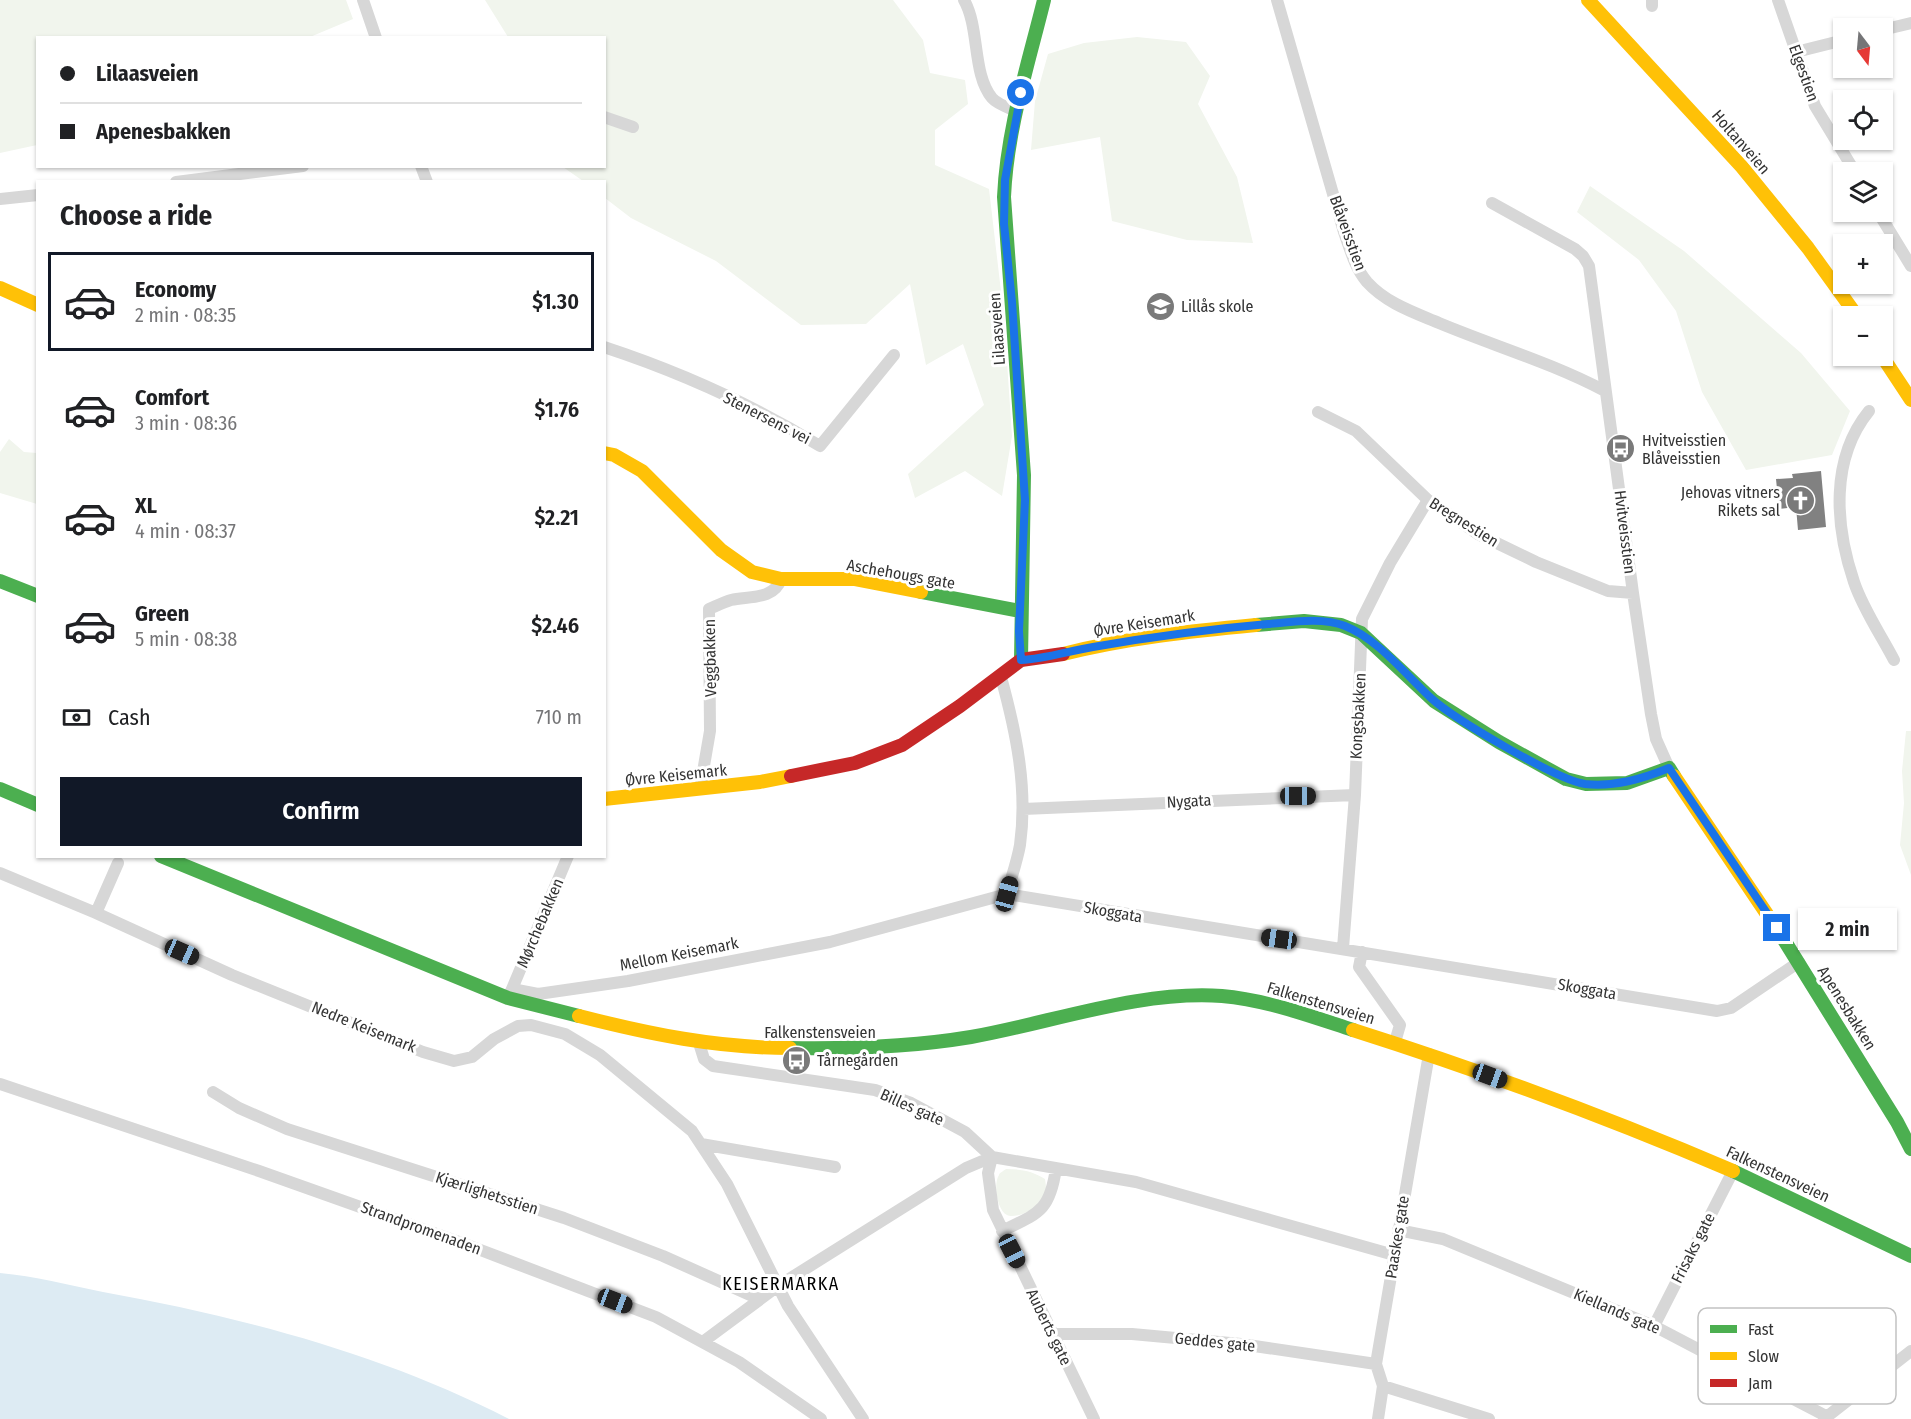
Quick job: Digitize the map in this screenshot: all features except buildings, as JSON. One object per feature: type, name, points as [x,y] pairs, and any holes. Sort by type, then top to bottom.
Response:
[{"type":"main road","name":"Lilaasveien","points":[[1021,660],[1020,612],[1025,500],[1012,302],[1004,224],[1005,180],[1016,111],[1044,0]]},
{"type":"main road","name":"Holtanveien","points":[[1588,0],[1742,167],[1808,248],[1850,306]]},
{"type":"main road","points":[[0,288],[36,304]]},
{"type":"main road","points":[[1889,366],[1911,400]]},
{"type":"main road","name":"Aschehougs gate","points":[[606,453],[614,455],[642,471],[721,550],[740,564],[765,576],[781,579],[854,579],[1020,612]]},
{"type":"main road","points":[[0,581],[36,595]]},
{"type":"main road","name":"Øvre Keisemark","points":[[606,799],[794,776],[855,763],[881,754],[924,731],[1021,660],[1197,631],[1304,621],[1341,625],[1361,633],[1434,701],[1499,742],[1566,779],[1586,784],[1627,783],[1669,768]]},
{"type":"main road","name":"Apenesbakken","points":[[1669,768],[1799,962],[1897,1122],[1911,1149]]},
{"type":"main road","points":[[0,789],[36,804]]},
{"type":"main road","name":"Mellom Keisemark","points":[[166,858],[510,994]]},
{"type":"main road","name":"Falkenstensveien","points":[[510,994],[621,1027],[699,1043],[753,1048],[869,1049],[970,1037],[1133,1003],[1176,997],[1219,996],[1259,1000],[1395,1042],[1662,1141],[1733,1171],[1911,1256]]},
{"type":"street","points":[[363,0],[375,36]]},
{"type":"street","points":[[964,0],[974,32],[984,84],[993,100],[1016,111]]},
{"type":"street","name":"Blåveisstien","points":[[1276,0],[1344,232],[1356,265],[1367,282],[1389,301],[1581,378],[1605,391]]},
{"type":"street","name":"Elgestien","points":[[1778,0],[1815,106],[1849,162]]},
{"type":"street","points":[[1893,27],[1911,23]]},
{"type":"street","points":[[1796,52],[1833,43]]},
{"type":"street","points":[[606,118],[633,127]]},
{"type":"street","points":[[192,180],[287,168]]},
{"type":"street","points":[[0,199],[36,195]]},
{"type":"street","name":"Hvitveisstien","points":[[1492,203],[1575,249],[1589,266],[1632,593],[1656,739],[1669,768]]},
{"type":"street","points":[[1884,222],[1911,266]]},
{"type":"street","name":"Stenersens vei","points":[[606,348],[667,369],[780,421],[820,446],[894,355]]},
{"type":"street","points":[[1869,411],[1857,425],[1840,474],[1838,500],[1854,584],[1894,660]]},
{"type":"street","name":"Bregnestien","points":[[1318,412],[1356,431],[1428,500],[1478,534],[1536,562],[1608,591],[1632,593]]},
{"type":"street","name":"Kongsbakken","points":[[1343,948],[1355,795],[1362,619],[1367,606],[1428,500]]},
{"type":"street","name":"Veggbakken","points":[[700,789],[710,731],[709,609],[732,600],[751,599],[770,593],[778,586],[781,579]]},
{"type":"street","points":[[1000,677],[1014,729],[1022,772],[1023,809],[1020,846],[1007,894]]},
{"type":"street","name":"Nygata","points":[[1023,809],[1355,795]]},
{"type":"street","name":"Mørchebakken","points":[[510,994],[567,858]]},
{"type":"street","points":[[96,913],[118,863]]},
{"type":"street","name":"Nedre Keisemark","points":[[0,873],[96,913],[232,975],[423,1052],[454,1061],[472,1057],[494,1039],[518,1026],[531,1025],[565,1034],[600,1055],[692,1131],[727,1184],[788,1306],[863,1419]]},
{"type":"street","name":"Skoggata","points":[[1007,894],[1717,1011],[1731,1008],[1799,962]]},
{"type":"street","name":"Mellom Keisemark","points":[[510,994],[538,994],[628,981],[830,942],[1007,894]]},
{"type":"street","points":[[1362,952],[1359,967],[1400,1025],[1395,1042]]},
{"type":"street","name":"Billes gate","points":[[699,1043],[704,1059],[713,1066],[875,1090],[911,1103],[965,1132],[992,1156]]},
{"type":"street","name":"Paaskes gate","points":[[1378,1419],[1383,1386],[1376,1364],[1429,1054]]},
{"type":"street","name":"Strandpromenaden","points":[[0,1084],[266,1173],[470,1246],[656,1317],[704,1341],[765,1378],[821,1419]]},
{"type":"street","name":"Kjærlighetsstien","points":[[213,1092],[239,1108],[287,1129],[564,1218],[663,1256],[759,1299]]},
{"type":"street","points":[[701,1144],[836,1167]]},
{"type":"street","points":[[704,1341],[778,1286],[966,1168],[992,1156],[1136,1182],[1394,1255]]},
{"type":"street","name":"Auberts gate","points":[[992,1156],[988,1173],[993,1210],[1094,1419]]},
{"type":"street","points":[[1002,1231],[1035,1214],[1048,1203],[1056,1168]]},
{"type":"street","name":"Frisaks gate","points":[[1654,1326],[1733,1171]]},
{"type":"street","name":"Kiellands gate","points":[[1398,1230],[1443,1239],[1654,1326],[1698,1350]]},
{"type":"street","name":"Geddes gate","points":[[1053,1334],[1132,1334],[1241,1344],[1376,1364]]},
{"type":"street","points":[[1896,1363],[1911,1351]]},
{"type":"street","points":[[1383,1386],[1489,1419]]},
{"type":"street","name":"Kiellands gate","points":[[1799,1404],[1825,1418]]},
{"type":"street","points":[[1825,1418],[1843,1404]]},
{"type":"shaded area","points":[[0,0],[346,0],[353,19],[312,36],[36,36],[36,145],[0,153]]},
{"type":"shaded area","points":[[485,0],[893,0],[923,40],[930,73],[965,80],[968,104],[935,130],[935,165],[989,189],[1004,317],[1012,436],[1002,496],[965,471],[915,498],[908,474],[984,405],[963,344],[926,365],[910,284],[866,324],[801,325],[716,261],[631,218],[606,199],[606,180],[582,180],[564,168],[606,168],[606,36],[507,36]]},
{"type":"shaded area","points":[[1137,37],[1186,42],[1210,76],[1198,104],[1237,177],[1253,243],[1187,240],[1112,221],[1100,137],[1031,150],[1035,101],[1048,54],[1084,43]]},
{"type":"shaded area","points":[[1590,186],[1684,251],[1801,353],[1850,411],[1832,455],[1746,470],[1702,392],[1676,311],[1639,260],[1577,212]]},
{"type":"shaded area","points":[[9,439],[24,452],[36,453],[36,504],[0,493],[0,452]]},
{"type":"shaded area","points":[[1906,731],[1911,731],[1911,875],[1900,845],[1904,803],[1902,771]]},
{"type":"shaded area","points":[[1006,1169],[1026,1171],[1045,1179],[1046,1194],[1042,1202],[1022,1214],[1007,1215],[998,1203],[996,1184],[999,1174]]},
{"type":"shaded area","points":[[0,1273],[39,1278],[207,1313],[310,1340],[412,1375],[509,1419],[0,1419]]},
{"type":"traffic: fast","points":[[1021,660],[1024,475],[1004,197],[1014,122],[1044,0]]},
{"type":"traffic: fast","points":[[0,581],[36,595]]},
{"type":"traffic: fast","points":[[921,592],[1020,611]]},
{"type":"traffic: fast","points":[[1256,625],[1304,621],[1341,625],[1361,633],[1434,701],[1499,742],[1566,779],[1586,784],[1627,783],[1669,768],[1674,776]]},
{"type":"traffic: fast","points":[[0,789],[36,804]]},
{"type":"traffic: fast","points":[[166,858],[508,998],[579,1016]]},
{"type":"traffic: fast","points":[[1781,935],[1897,1122],[1911,1149]]},
{"type":"traffic: fast","points":[[790,1048],[881,1047],[926,1043],[971,1037],[1127,1003],[1191,995],[1222,996],[1255,1001],[1353,1030]]},
{"type":"traffic: fast","points":[[1733,1171],[1911,1256]]},
{"type":"traffic: slow","points":[[1588,0],[1742,167],[1808,248],[1850,306]]},
{"type":"traffic: slow","points":[[0,288],[36,304]]},
{"type":"traffic: slow","points":[[1889,366],[1911,400]]},
{"type":"traffic: slow","points":[[606,453],[614,455],[642,471],[721,550],[752,572],[781,579],[854,579],[921,592]]},
{"type":"traffic: slow","points":[[1063,654],[1135,639],[1256,625]]},
{"type":"traffic: slow","points":[[606,799],[760,782],[791,776]]},
{"type":"traffic: slow","points":[[1674,776],[1781,935]]},
{"type":"traffic: slow","points":[[579,1016],[683,1039],[736,1046],[790,1048]]},
{"type":"traffic: slow","points":[[1353,1030],[1545,1096],[1733,1171]]},
{"type":"traffic: jam","points":[[791,776],[855,763],[902,745],[960,706],[1021,660],[1063,654]]},
{"type":"place","name":"Lillås skole","points":[[1160,306]]},
{"type":"place","name":"Hvitveisstien Blåveisstien","points":[[1621,449]]},
{"type":"place","name":"Jehovas vitners Rikets sal","points":[[1801,501]]},
{"type":"place","name":"Tårnegården","points":[[796,1060]]},
{"type":"district","name":"KEISERMARKA","points":[[781,1284]]},
{"type":"route","points":[[1021,93],[1005,180],[1004,224],[1012,302],[1025,500],[1019,631],[1021,660],[1033,660],[1091,647],[1197,631],[1304,621],[1341,625],[1361,633],[1434,701],[1450,712],[1566,779],[1586,784],[1627,783],[1669,768],[1777,928]]}]
